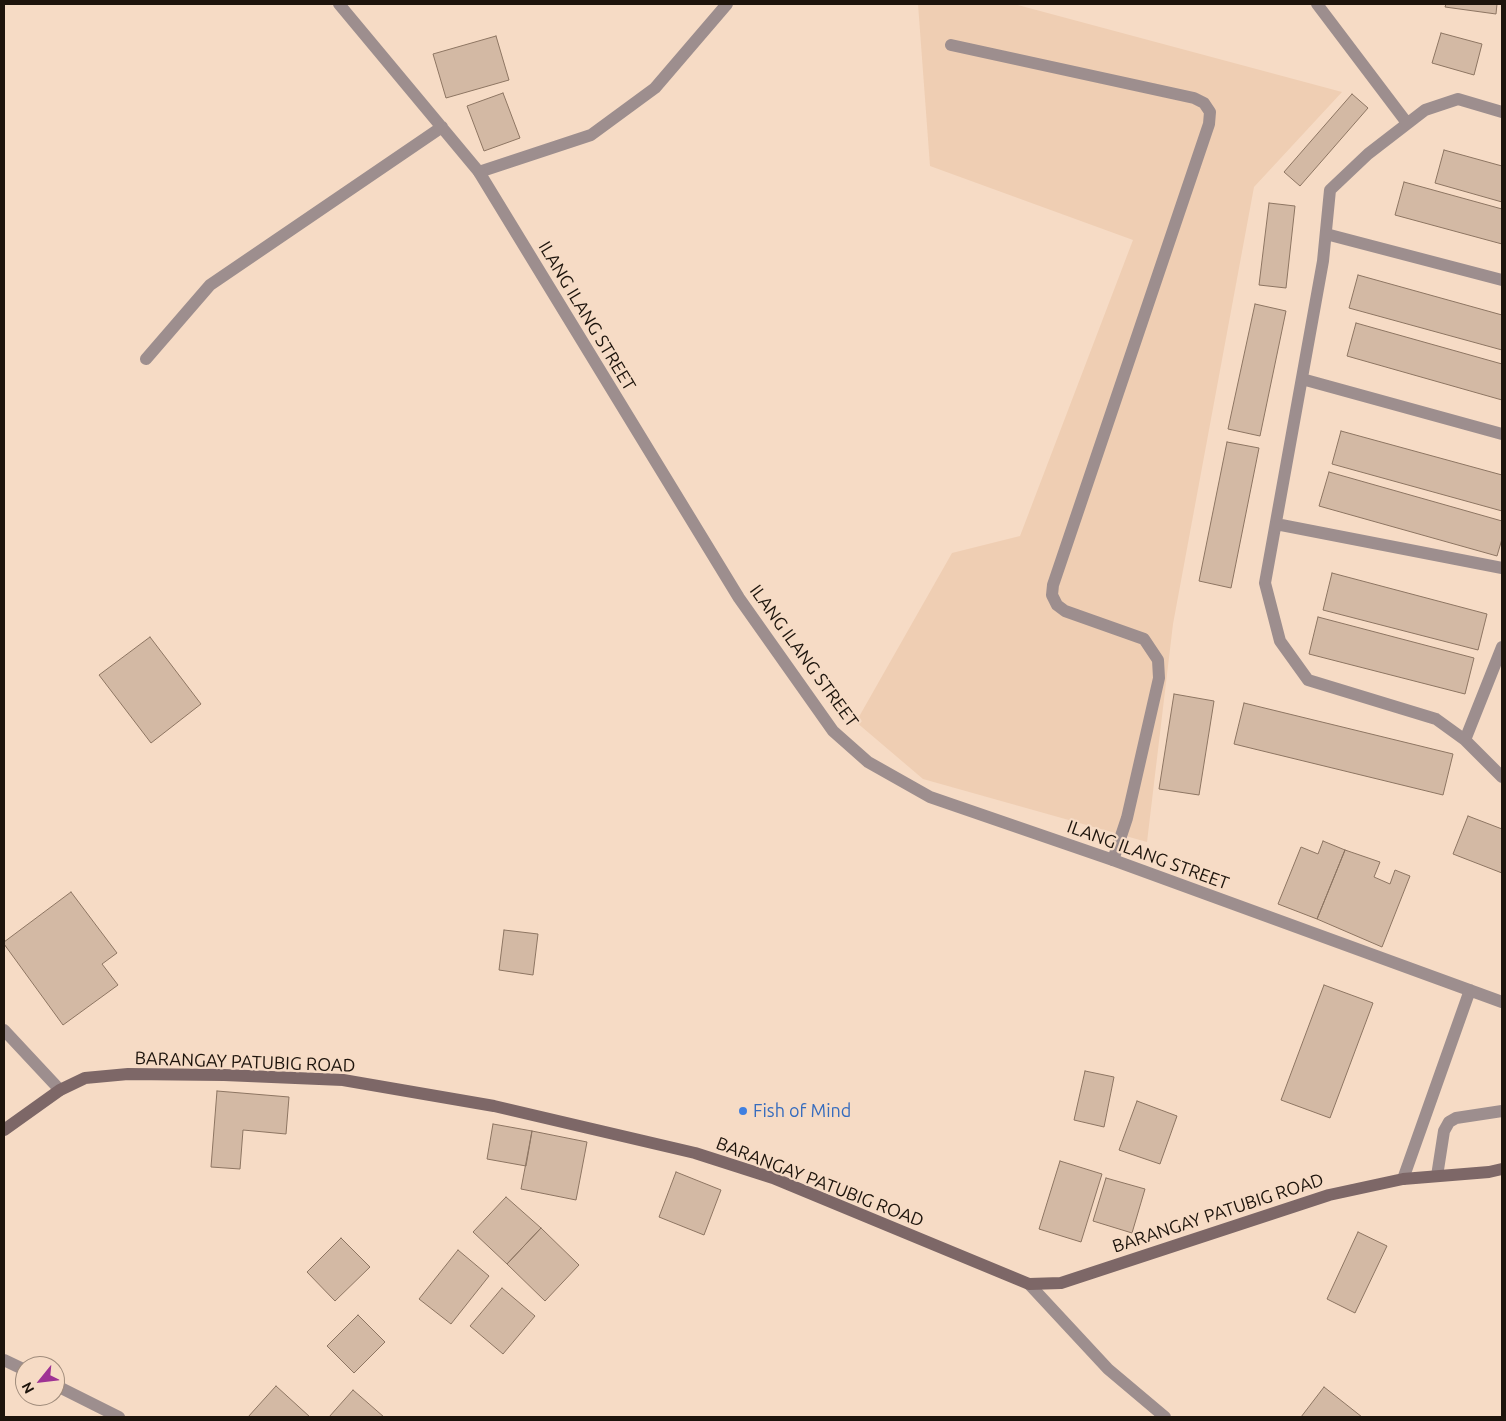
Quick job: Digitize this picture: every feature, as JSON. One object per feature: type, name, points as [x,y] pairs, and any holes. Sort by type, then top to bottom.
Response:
[{"type":"main road","name":"BARANGAY PATUBIG ROAD","points":[[4,1130],[60,1090],[85,1078],[120,1075],[343,1080],[494,1106],[695,1153],[773,1178],[1029,1284],[1061,1283],[1329,1195],[1403,1179],[1489,1172],[1502,1169]]},
{"type":"street","name":"ILANG ILANG STREET","points":[[338,4],[478,172],[738,598],[833,731],[868,762],[930,797],[1113,860],[1502,1002]]},
{"type":"street","points":[[478,172],[591,135],[655,88],[727,4]]},
{"type":"street","points":[[1317,4],[1407,123]]},
{"type":"street","points":[[951,45],[1194,98],[1204,103],[1210,112],[1209,124],[1052,585],[1052,596],[1057,605],[1065,611],[1144,639],[1158,660],[1159,678],[1127,818],[1113,860]]},
{"type":"street","points":[[1502,112],[1458,100],[1425,110],[1368,154],[1330,190],[1323,261],[1265,583],[1280,641],[1308,680],[1436,719],[1465,740],[1502,777]]},
{"type":"street","points":[[146,359],[210,285],[442,127]]},
{"type":"street","points":[[1326,234],[1502,280]]},
{"type":"street","points":[[1302,380],[1502,434]]},
{"type":"street","points":[[1276,524],[1502,568]]},
{"type":"street","points":[[1465,740],[1502,647]]},
{"type":"street","points":[[1403,1179],[1470,990]]},
{"type":"street","points":[[4,1030],[60,1090]]},
{"type":"street","points":[[1437,1176],[1444,1130],[1449,1122],[1456,1118],[1502,1111]]},
{"type":"street","points":[[1029,1284],[1108,1369],[1165,1417]]},
{"type":"street","points":[[65,1390],[119,1417]]},
{"type":"shaded area","points":[[918,4],[1014,4],[1342,92],[1254,187],[1173,624],[1147,842],[923,779],[856,722],[952,553],[1020,536],[1133,240],[930,166]]},
{"type":"building","points":[[1446,4],[1497,4],[1496,14],[1445,7]]},
{"type":"building","points":[[1441,33],[1482,44],[1474,75],[1432,63]]},
{"type":"building","points":[[496,36],[509,80],[446,98],[433,54]]},
{"type":"building","points":[[503,93],[520,138],[484,151],[467,106]]},
{"type":"building","points":[[1352,94],[1368,108],[1300,186],[1284,172]]},
{"type":"building","points":[[1444,150],[1502,166],[1502,202],[1435,183]]},
{"type":"building","points":[[1404,182],[1502,209],[1502,244],[1395,215]]},
{"type":"building","points":[[1269,203],[1295,206],[1286,288],[1259,285]]},
{"type":"building","points":[[1358,275],[1502,315],[1502,350],[1349,308]]},
{"type":"building","points":[[1255,304],[1286,311],[1260,436],[1228,429]]},
{"type":"building","points":[[1356,323],[1502,364],[1502,400],[1347,356]]},
{"type":"building","points":[[1341,431],[1502,475],[1502,511],[1332,464]]},
{"type":"building","points":[[1227,442],[1259,448],[1231,588],[1199,581]]},
{"type":"building","points":[[1329,472],[1502,521],[1502,539],[1497,556],[1319,506]]},
{"type":"building","points":[[1332,573],[1487,614],[1478,650],[1323,610]]},
{"type":"building","points":[[1318,617],[1474,658],[1465,694],[1309,654]]},
{"type":"building","points":[[150,637],[201,704],[151,743],[99,675]]},
{"type":"building","points":[[1174,694],[1214,701],[1199,795],[1159,789]]},
{"type":"building","points":[[1244,703],[1453,754],[1443,795],[1234,744]]},
{"type":"building","points":[[1468,816],[1502,829],[1502,873],[1453,854]]},
{"type":"building","points":[[1323,841],[1345,850],[1317,919],[1278,904],[1301,847],[1318,854]]},
{"type":"building","points":[[1345,850],[1380,862],[1374,877],[1390,884],[1395,870],[1410,876],[1382,947],[1317,919]]},
{"type":"building","points":[[71,892],[117,953],[102,964],[118,985],[63,1025],[4,942]]},
{"type":"building","points":[[504,930],[538,934],[533,975],[499,970]]},
{"type":"building","points":[[1324,985],[1373,1003],[1330,1118],[1281,1100]]},
{"type":"building","points":[[1085,1071],[1114,1077],[1104,1127],[1074,1120]]},
{"type":"building","points":[[217,1091],[289,1097],[286,1134],[243,1130],[240,1169],[211,1167]]},
{"type":"building","points":[[1137,1101],[1177,1116],[1160,1164],[1119,1150]]},
{"type":"building","points":[[493,1124],[532,1131],[526,1166],[487,1159]]},
{"type":"building","points":[[532,1131],[587,1142],[576,1200],[521,1189]]},
{"type":"building","points":[[1060,1161],[1102,1174],[1081,1242],[1039,1229]]},
{"type":"building","points":[[676,1172],[721,1190],[704,1235],[659,1217]]},
{"type":"building","points":[[1106,1178],[1145,1189],[1132,1233],[1093,1221]]},
{"type":"building","points":[[506,1197],[541,1228],[507,1264],[473,1232]]},
{"type":"building","points":[[541,1228],[579,1265],[545,1301],[507,1264]]},
{"type":"building","points":[[1358,1232],[1387,1246],[1355,1313],[1327,1299]]},
{"type":"building","points":[[341,1238],[370,1267],[335,1301],[307,1272]]},
{"type":"building","points":[[458,1250],[489,1276],[451,1324],[419,1299]]},
{"type":"building","points":[[502,1288],[535,1316],[503,1354],[470,1326]]},
{"type":"building","points":[[358,1315],[385,1342],[354,1373],[327,1346]]},
{"type":"building","points":[[276,1386],[310,1417],[248,1417]]},
{"type":"building","points":[[1324,1387],[1362,1417],[1301,1417]]},
{"type":"building","points":[[353,1390],[384,1417],[329,1417]]},
{"type":"place","name":"Fish of Mind","points":[[743,1111]]}]
